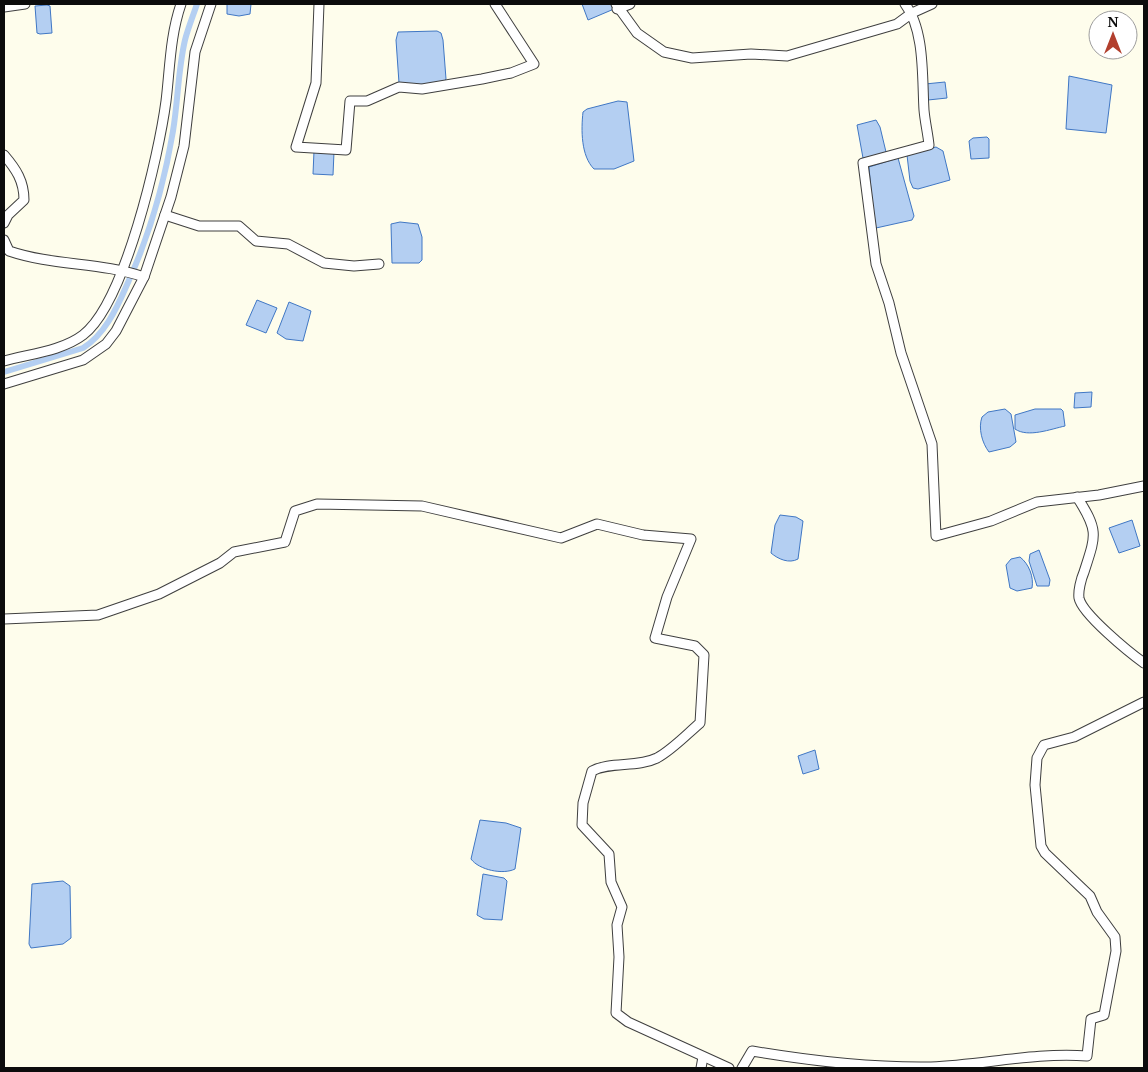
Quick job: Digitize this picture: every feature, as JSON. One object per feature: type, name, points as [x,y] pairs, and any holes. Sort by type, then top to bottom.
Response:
[{"type":"street","points":[[4,8],[25,4]]},
{"type":"street","points":[[4,361],[64,344],[83,334],[102,311],[123,270],[156,157],[166,100],[170,45],[181,4]]},
{"type":"street","points":[[4,384],[82,360],[96,352],[116,331],[144,277],[165,215],[184,146],[195,52],[211,4]]},
{"type":"street","points":[[319,4],[316,83],[296,146],[346,150],[350,101],[367,101],[399,87],[422,89],[511,74],[534,64],[495,4]]},
{"type":"street","points":[[616,6],[630,4]]},
{"type":"street","points":[[904,4],[912,13],[922,58],[924,112],[929,146],[863,163],[876,264],[889,303],[900,353],[932,444],[936,536],[991,521],[1037,502],[1099,496],[1144,486]]},
{"type":"street","points":[[616,6],[637,32],[664,52],[692,58],[751,54],[787,56],[897,24],[912,13],[932,4]]},
{"type":"street","points":[[4,155],[19,173],[24,187],[24,200],[8,215],[4,223]]},
{"type":"street","points":[[165,215],[199,226],[239,226],[256,241],[288,244],[330,264],[354,266],[379,264]]},
{"type":"street","points":[[4,240],[9,251],[20,255],[69,264],[123,270],[144,277]]},
{"type":"street","points":[[1077,497],[1092,524],[1094,543],[1081,578],[1079,598],[1086,614],[1144,663]]},
{"type":"street","points":[[4,619],[98,615],[160,594],[220,563],[234,552],[285,542],[295,511],[318,504],[422,506],[561,538],[597,524],[643,535],[691,539],[667,597],[655,638],[695,646],[704,655],[700,723],[656,758],[613,766],[603,765],[592,771],[583,802],[582,824],[609,854],[611,882],[622,907],[617,926],[619,957],[616,1013],[628,1022],[729,1068]]},
{"type":"street","points":[[742,1068],[752,1051],[838,1064],[931,1067],[1058,1054],[1087,1056],[1091,1019],[1104,1015],[1116,951],[1115,937],[1097,912],[1090,896],[1041,846],[1035,785],[1036,758],[1044,745],[1074,737],[1144,702]]},
{"type":"street","points":[[701,1068],[702,1057]]},
{"type":"water","points":[[227,4],[251,4],[250,14],[239,16],[227,14]]},
{"type":"water","points":[[582,4],[613,4],[614,9],[588,20]]},
{"type":"water","points":[[35,6],[50,6],[52,33],[40,34],[37,33]]},
{"type":"water","points":[[437,31],[441,33],[443,40],[446,79],[444,82],[425,86],[399,83],[396,40],[398,32]]},
{"type":"water","points":[[1069,76],[1112,85],[1106,133],[1066,129]]},
{"type":"water","points":[[945,82],[947,98],[928,100],[925,84]]},
{"type":"water","points":[[618,101],[627,102],[634,161],[614,169],[594,169],[584,150],[582,135],[583,112],[587,109]]},
{"type":"water","points":[[876,120],[880,127],[886,152],[868,159],[863,158],[857,125]]},
{"type":"water","points":[[987,137],[989,139],[989,158],[971,159],[969,141],[973,138]]},
{"type":"water","points":[[936,147],[943,151],[950,180],[918,189],[913,188],[910,181],[907,155]]},
{"type":"water","points":[[314,151],[334,152],[333,175],[313,174]]},
{"type":"water","points":[[898,158],[914,216],[912,220],[876,228],[874,225],[869,167]]},
{"type":"water","points":[[400,222],[418,224],[422,237],[422,260],[419,263],[392,263],[391,224]]},
{"type":"water","points":[[257,300],[277,308],[266,333],[246,325]]},
{"type":"water","points":[[289,302],[311,311],[303,341],[286,339],[277,333]]},
{"type":"water","points":[[1092,392],[1091,407],[1074,408],[1075,393]]},
{"type":"water","points":[[1005,409],[1011,414],[1016,442],[1010,447],[989,452],[981,435],[982,417],[988,412]]},
{"type":"water","points":[[1035,409],[1061,409],[1065,426],[1033,433],[1020,432],[1015,429],[1015,415]]},
{"type":"water","points":[[780,515],[796,517],[803,521],[798,559],[784,560],[771,553],[775,525]]},
{"type":"water","points":[[1132,520],[1140,546],[1119,553],[1109,528]]},
{"type":"water","points":[[1039,550],[1050,580],[1049,586],[1037,586],[1029,561],[1030,554]]},
{"type":"water","points":[[1020,557],[1028,567],[1032,588],[1017,591],[1010,588],[1006,565],[1011,559]]},
{"type":"water","points":[[815,750],[819,769],[803,774],[798,756]]},
{"type":"water","points":[[480,820],[506,823],[521,828],[515,869],[504,872],[485,869],[471,859]]},
{"type":"water","points":[[483,874],[504,878],[507,881],[502,920],[484,919],[477,915]]},
{"type":"water","points":[[63,881],[70,886],[71,938],[63,944],[31,948],[29,944],[32,884]]},
{"type":"waterway","points":[[4,372],[83,348],[97,336],[114,313],[142,249],[160,191],[173,131],[183,51],[197,4]]}]
